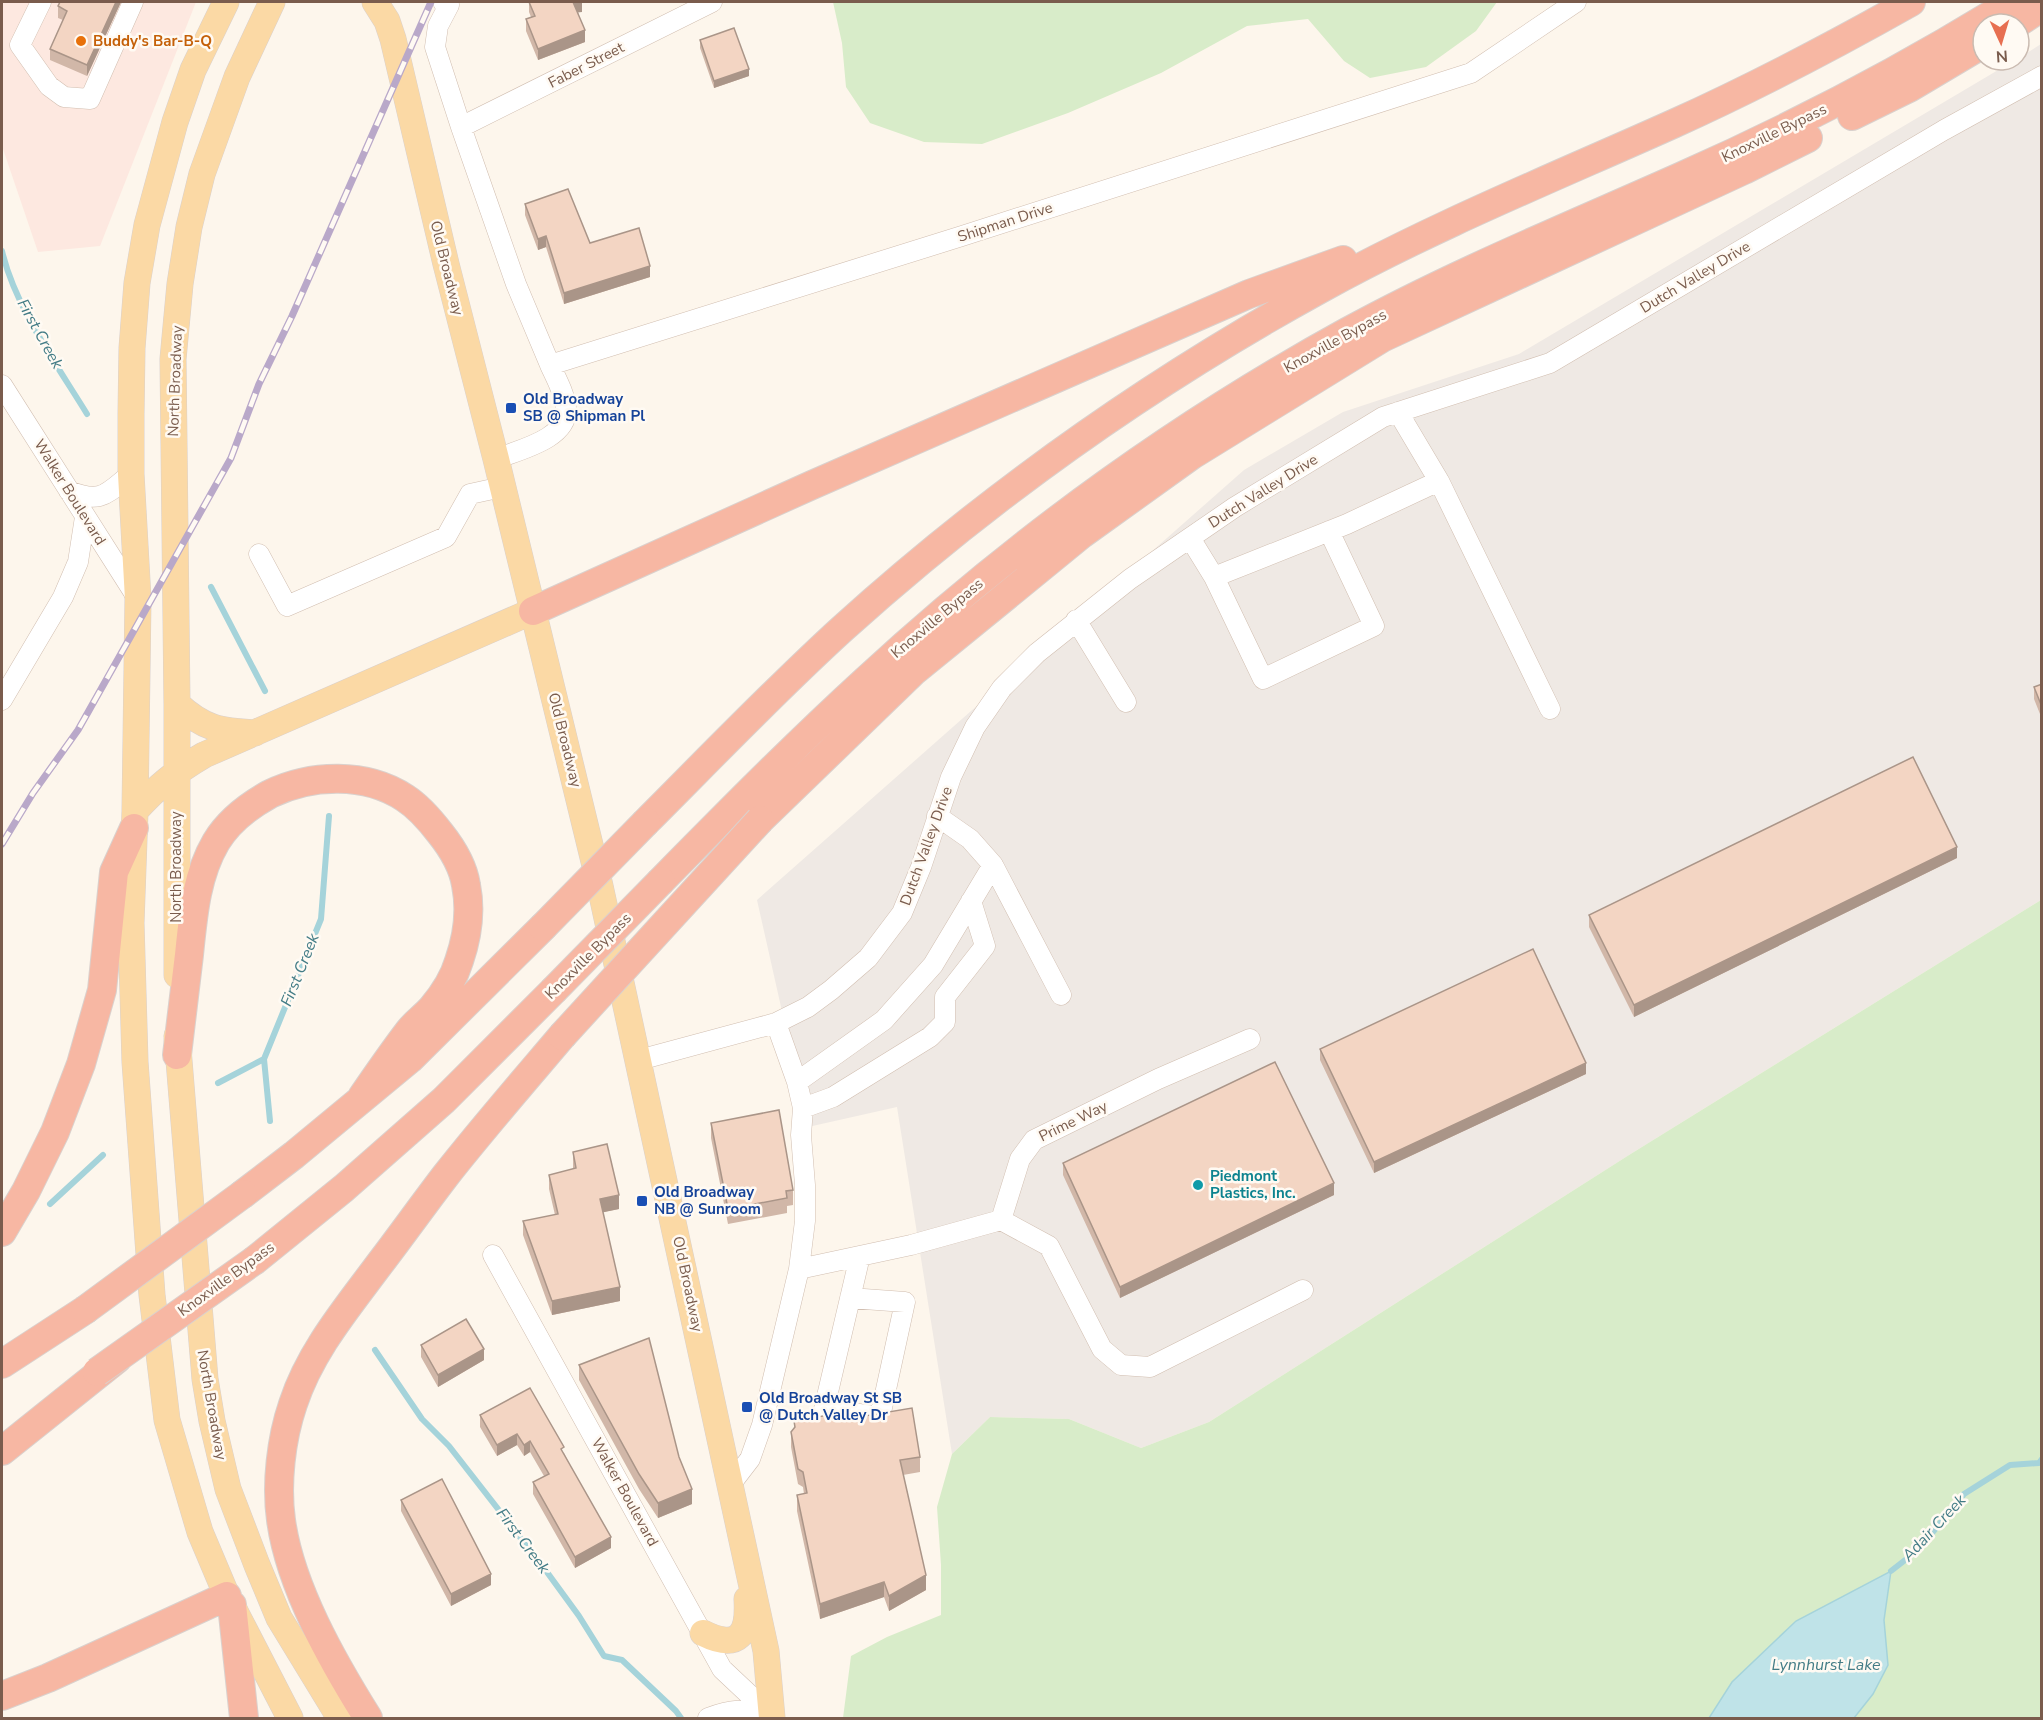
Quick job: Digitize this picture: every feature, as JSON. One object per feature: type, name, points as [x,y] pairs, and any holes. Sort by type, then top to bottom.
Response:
[{"type":"highway","points":[[2,1364],[85,1310],[243,1194],[410,1059],[763,704],[844,628],[1001,497],[1135,402],[1227,342],[1356,270],[1458,219],[1787,70],[1911,2]]},
{"type":"highway","name":"Knoxville Bypass","points":[[2,1432],[133,1347],[255,1260],[345,1188],[444,1100],[772,768],[866,680],[1028,543],[1194,424],[1292,364],[1402,303],[1830,106],[1923,55],[2012,2]]},
{"type":"highway","points":[[368,1719],[304,1601],[293,1572],[281,1520],[282,1462],[286,1432],[304,1375],[338,1320],[446,1176],[562,1036],[760,820],[913,672],[1082,534],[1192,455],[1382,338],[1744,170],[1909,88],[1971,51]]},
{"type":"highway","points":[[533,611],[812,485],[1249,294],[1458,219]]},
{"type":"highway","points":[[177,1054],[196,896],[207,861],[217,840],[244,812],[280,789],[329,779],[356,779],[377,785],[404,798],[428,818],[458,860],[466,884],[468,905],[464,944],[459,964],[432,1009],[411,1029],[362,1097]]},
{"type":"highway","points":[[2,1232],[26,1191],[55,1132],[81,1064],[102,990],[114,872],[135,820]]},
{"type":"highway","points":[[2,1451],[133,1347]]},
{"type":"highway","points":[[2,1696],[229,1601],[244,1719]]},
{"type":"main road","name":"North Broadway","points":[[272,2],[219,123],[202,174],[189,227],[180,284],[174,359],[177,1054],[205,1379],[228,1489],[279,1618],[340,1719]]},
{"type":"main road","points":[[221,6],[193,70],[172,132],[147,225],[137,284],[132,348],[131,414],[131,474],[138,599],[131,923],[135,1062],[152,1295],[167,1420],[200,1533],[229,1601],[290,1719]]},
{"type":"main road","name":"Old Broadway","points":[[383,8],[393,39],[446,264],[600,886],[766,1651],[772,1717]]},
{"type":"main road","points":[[135,820],[158,787],[176,772],[204,755],[259,733],[533,611]]},
{"type":"main road","points":[[177,704],[204,725],[227,731],[259,733]]},
{"type":"main road","points":[[703,1633],[717,1640],[724,1640],[739,1636],[745,1631],[748,1613],[745,1557]]},
{"type":"main road","points":[[229,1601],[257,1565]]},
{"type":"street","points":[[41,2],[20,45],[49,86],[64,97],[90,99],[133,2]]},
{"type":"street","points":[[49,86],[70,89],[88,83],[124,2]]},
{"type":"street","points":[[443,2],[449,5],[438,26],[435,47],[516,284],[567,409],[562,427],[551,436],[496,459]]},
{"type":"street","name":"Faber Street","points":[[461,128],[712,2]]},
{"type":"street","name":"Shipman Drive","points":[[550,365],[951,240],[1471,72],[1576,2]]},
{"type":"street","name":"Dutch Valley Drive","points":[[639,1060],[776,1023],[808,1007],[868,958],[902,913],[921,867],[951,777],[975,727],[1002,688],[1037,653],[1130,579],[1235,507],[1383,417],[1550,363],[1944,130],[2042,76]]},
{"type":"street","name":"Walker Boulevard","points":[[2,385],[138,599]]},
{"type":"street","points":[[1398,412],[1439,481],[1550,709]]},
{"type":"street","points":[[69,491],[94,498],[105,495],[131,474]]},
{"type":"street","points":[[1214,577],[1329,531],[1439,481]]},
{"type":"street","points":[[259,554],[287,606],[446,537],[470,494],[502,487]]},
{"type":"street","points":[[2,700],[63,597],[78,562],[85,517]]},
{"type":"street","points":[[1190,538],[1214,577],[1263,680],[1374,626],[1329,531]]},
{"type":"street","points":[[1076,620],[1126,702]]},
{"type":"street","points":[[937,816],[970,839],[993,865],[1061,995]]},
{"type":"street","points":[[797,1082],[884,1020],[933,965],[993,865]]},
{"type":"street","points":[[803,1108],[843,1091],[930,1037],[945,1022],[945,997],[985,946],[971,902]]},
{"type":"street","points":[[730,1485],[750,1459],[762,1425],[799,1269],[805,1212],[801,1135],[803,1108],[797,1082],[776,1023]]},
{"type":"street","name":"Prime Way","points":[[1001,1220],[1020,1159],[1034,1140],[1158,1079],[1250,1039]]},
{"type":"street","points":[[799,1269],[911,1245],[1001,1220],[1049,1246],[1102,1348],[1121,1365],[1150,1367],[1303,1290]]},
{"type":"street","name":"Walker Boulevard","points":[[494,1255],[722,1669],[772,1717]]},
{"type":"street","points":[[850,1298],[905,1302],[880,1416],[824,1410],[850,1298],[860,1256]]},
{"type":"street","points":[[708,1719],[729,1710],[772,1717]]},
{"type":"shaded area","points":[[2,2],[196,2],[100,246],[38,252],[2,146]]},
{"type":"shaded area","points":[[2041,44],[2041,900],[1629,1155],[1209,1422],[1141,1448],[1069,1419],[990,1417],[952,1454],[897,1107],[808,1127],[757,900],[1244,470],[1343,412],[1519,354],[1995,72],[2031,72],[2031,50]]},
{"type":"green space","points":[[833,2],[1497,2],[1476,31],[1426,67],[1370,78],[1344,61],[1308,19],[1247,26],[1161,73],[1068,113],[982,144],[924,142],[870,123],[846,87],[842,43]]},
{"type":"green space","points":[[2041,900],[2041,1718],[843,1718],[851,1656],[887,1637],[941,1615],[941,1565],[937,1507],[952,1454],[990,1417],[1069,1419],[1141,1448],[1209,1422],[1629,1155]]},
{"type":"water","name":"Lynnhurst Lake","points":[[1891,1571],[1884,1620],[1888,1665],[1873,1694],[1854,1718],[1709,1718],[1732,1682],[1796,1621]]},
{"type":"building","name":"Buddy's Bar-B-Q","points":[[60,2],[116,2],[87,65],[50,49],[67,11],[58,6]]},
{"type":"building","points":[[529,2],[573,2],[585,30],[538,49],[526,19],[535,16]]},
{"type":"building","points":[[734,28],[749,69],[714,81],[700,40]]},
{"type":"building","points":[[568,189],[590,243],[639,228],[650,266],[564,293],[546,236],[538,239],[525,204]]},
{"type":"building","points":[[2042,684],[2042,707],[2034,687]]},
{"type":"building","points":[[1913,757],[1957,847],[1634,1005],[1589,915]]},
{"type":"building","points":[[1533,949],[1586,1063],[1374,1162],[1320,1049]]},
{"type":"building","name":"Piedmont Plastics, Inc.","points":[[1275,1062],[1334,1183],[1120,1287],[1063,1163]]},
{"type":"building","points":[[779,1110],[793,1190],[786,1191],[787,1198],[728,1209],[711,1123]]},
{"type":"building","points":[[607,1144],[619,1195],[600,1199],[620,1287],[552,1301],[523,1221],[558,1214],[549,1175],[576,1168],[573,1152]]},
{"type":"building","points":[[466,1319],[484,1349],[438,1375],[421,1345]]},
{"type":"building","points":[[649,1338],[679,1457],[692,1489],[658,1503],[639,1474],[579,1365]]},
{"type":"building","points":[[530,1388],[564,1447],[561,1449],[611,1537],[575,1557],[533,1482],[549,1474],[530,1441],[524,1445],[517,1434],[497,1445],[480,1415]]},
{"type":"building","points":[[912,1408],[920,1457],[900,1460],[926,1575],[889,1596],[884,1582],[820,1604],[797,1495],[807,1493],[803,1472],[798,1469],[791,1432],[795,1427],[794,1421],[834,1414],[835,1421]]},
{"type":"building","points":[[442,1479],[491,1574],[451,1594],[401,1500]]},
{"type":"waterway","name":"First Creek","points":[[2,251],[8,272],[27,314],[50,356],[87,414]]},
{"type":"waterway","name":"First Creek","points":[[211,587],[265,691]]},
{"type":"waterway","name":"First Creek","points":[[270,1121],[264,1059],[321,919],[329,816]]},
{"type":"waterway","points":[[218,1083],[264,1059]]},
{"type":"waterway","points":[[50,1204],[103,1155]]},
{"type":"waterway","name":"First Creek","points":[[375,1350],[422,1419],[449,1446],[544,1568],[579,1616],[604,1656],[622,1660],[681,1718]]},
{"type":"waterway","name":"Adair Creek","points":[[1891,1571],[1918,1550],[1964,1494],[2010,1465],[2039,1463],[2042,1459]]},
{"type":"railway","points":[[2,844],[33,793],[78,730],[231,458],[259,384],[292,316],[431,2]]},
{"type":"place","name":"Buddy's Bar-B-Q","points":[[81,41]]},
{"type":"place","name":"Old Broadway SB @ Shipman Pl","points":[[511,408]]},
{"type":"place","name":"Piedmont Plastics, Inc.","points":[[1198,1185]]},
{"type":"place","name":"Old Broadway NB @ Sunroom","points":[[642,1201]]},
{"type":"place","name":"Old Broadway St SB @ Dutch Valley Dr","points":[[747,1407]]}]
